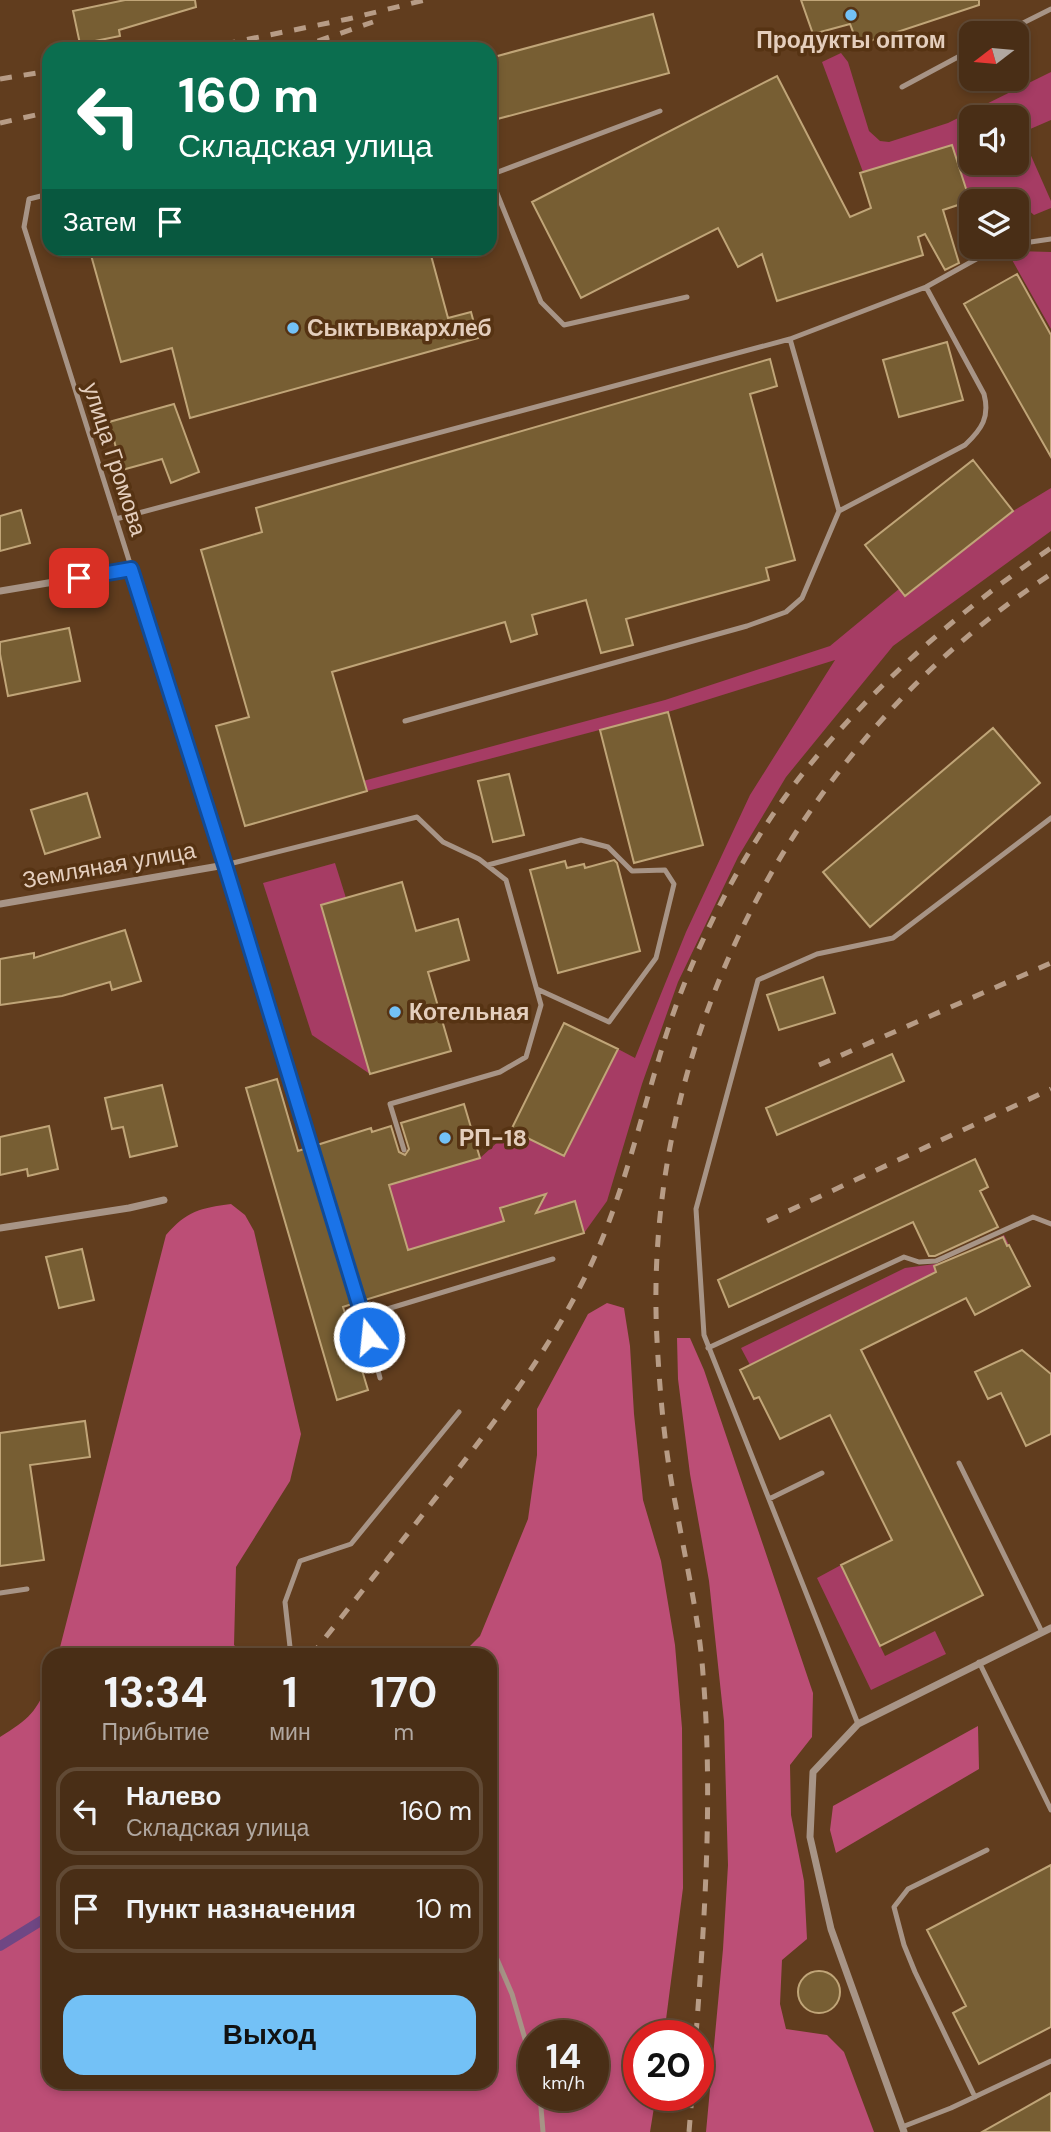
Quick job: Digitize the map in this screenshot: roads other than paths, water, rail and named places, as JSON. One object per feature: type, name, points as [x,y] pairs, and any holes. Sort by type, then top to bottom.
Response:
[{"type":"street","points":[[0,591],[131,569]]},
{"type":"street","name":"Земляная улица","points":[[0,904],[225,865]]},
{"type":"street","points":[[0,1228],[164,1200]]},
{"type":"street","points":[[903,2130],[831,1929],[810,1837],[813,1772],[858,1724],[1051,1628]]},
{"type":"lane","points":[[1027,21],[1051,9]]},
{"type":"lane","points":[[902,87],[959,56]]},
{"type":"lane","points":[[497,173],[660,111]]},
{"type":"lane","points":[[497,193],[541,302],[564,325],[687,297]]},
{"type":"lane","name":"улица Громова","points":[[42,196],[29,199],[24,227],[225,865],[364,1316],[380,1378]]},
{"type":"lane","points":[[1029,242],[1051,239]]},
{"type":"lane","points":[[116,519],[790,339],[926,287],[976,259]]},
{"type":"lane","points":[[839,511],[965,446],[986,420],[984,394],[926,287]]},
{"type":"lane","points":[[405,721],[747,626],[786,612],[802,598],[839,511],[790,339]]},
{"type":"lane","points":[[225,865],[417,817],[443,842],[479,859],[506,880],[541,1004],[526,1057],[500,1072],[390,1104],[404,1150]]},
{"type":"lane","points":[[858,1724],[708,1348],[704,1335],[696,1209],[758,980],[817,954],[893,938],[1051,818]]},
{"type":"lane","points":[[488,865],[581,840],[607,847],[632,871],[665,870],[674,884],[656,958],[609,1022],[537,989]]},
{"type":"lane","points":[[708,1348],[904,1257],[919,1262],[936,1261],[1033,1217],[1051,1224]]},
{"type":"lane","points":[[364,1316],[553,1259]]},
{"type":"lane","points":[[290,1648],[285,1602],[300,1561],[351,1544],[459,1412]]},
{"type":"lane","points":[[959,1463],[1042,1632]]},
{"type":"lane","points":[[769,1499],[822,1473]]},
{"type":"lane","points":[[0,1593],[27,1589]]},
{"type":"lane","points":[[979,1662],[1051,1810]]},
{"type":"lane","points":[[975,2097],[915,1972],[904,1945],[894,1907],[908,1889],[987,1850]]},
{"type":"lane","points":[[497,1959],[520,2020]]},
{"type":"lane","points":[[903,2130],[1051,2061]]},
{"type":"lane","points":[[541,2111],[543,2132]]},
{"type":"waterway","points":[[0,1946],[42,1920]]},
{"type":"railway","points":[[235,42],[425,0]]},
{"type":"railway","points":[[315,42],[373,22]]},
{"type":"railway","points":[[0,79],[42,72]]},
{"type":"railway","points":[[0,123],[42,114]]},
{"type":"railway","points":[[317,1648],[500,1414],[573,1300],[614,1208],[662,1048],[684,985],[728,889],[764,828],[804,772],[888,680],[951,623],[1051,548]]},
{"type":"railway","points":[[697,2020],[707,1854],[706,1719],[692,1590],[666,1445],[657,1340],[659,1227],[676,1116],[708,1008],[754,906],[811,809],[881,721],[961,642],[1051,574]]},
{"type":"railway","points":[[819,1065],[1051,963]]},
{"type":"railway","points":[[767,1221],[1051,1089]]},
{"type":"railway","points":[[689,2132],[691,2111]]},
{"type":"place","name":"Продукты оптом","points":[[851,15]]},
{"type":"place","name":"Сыктывкархлеб","points":[[293,328]]},
{"type":"place","name":"Котельная","points":[[395,1012]]},
{"type":"place","name":"РП-18","points":[[445,1138]]}]
